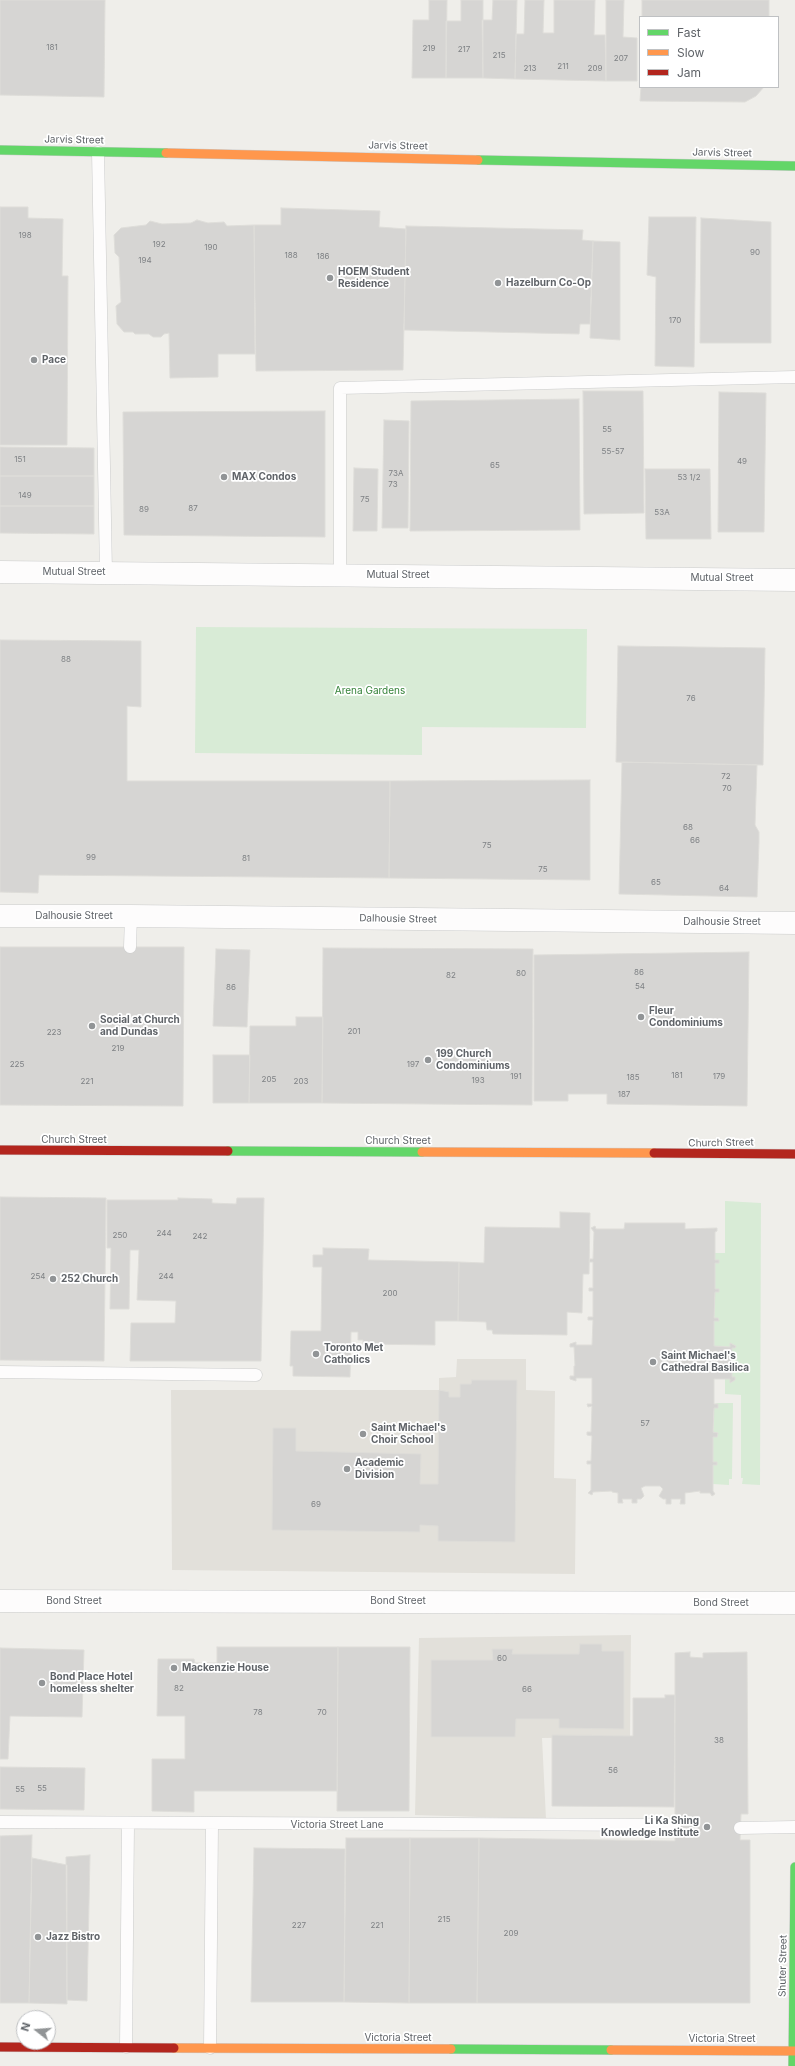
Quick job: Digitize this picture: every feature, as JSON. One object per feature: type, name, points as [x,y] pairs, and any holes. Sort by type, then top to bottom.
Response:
[{"type":"main road","name":"Jarvis Street","points":[[0,150],[795,166]]},
{"type":"main road","name":"Church Street","points":[[0,1150],[795,1154]]},
{"type":"main road","name":"Shuter Street","points":[[794,2066],[795,1867]]},
{"type":"main road","name":"Victoria Street","points":[[0,2047],[794,2050]]},
{"type":"street","name":"Mutual Street","points":[[0,572],[795,580]]},
{"type":"street","name":"Dalhousie Street","points":[[0,916],[795,923]]},
{"type":"street","name":"Bond Street","points":[[0,1601],[795,1603]]},
{"type":"lane","points":[[98,152],[106,572]]},
{"type":"lane","points":[[340,575],[340,388],[795,377]]},
{"type":"lane","points":[[130,947],[131,916]]},
{"type":"lane","points":[[0,1372],[256,1375]]},
{"type":"lane","name":"Victoria Street Lane","points":[[0,1822],[212,1825],[674,1825]]},
{"type":"lane","points":[[126,2047],[128,1824]]},
{"type":"lane","points":[[210,2048],[212,1825]]},
{"type":"lane","points":[[740,1828],[795,1827]]},
{"type":"shaded area","name":"Saint Michael's Choir School","points":[[457,1359],[526,1359],[526,1390],[555,1391],[554,1478],[576,1479],[575,1574],[172,1570],[171,1390],[439,1390],[439,1378],[456,1377]]},
{"type":"shaded area","points":[[631,1635],[630,1737],[542,1738],[546,1819],[415,1815],[419,1638]]},
{"type":"green space","name":"Arena Gardens","points":[[196,627],[587,629],[586,728],[422,727],[422,755],[195,753]]},
{"type":"green space","points":[[725,1201],[761,1203],[760,1485],[742,1484],[741,1395],[725,1394],[725,1379],[730,1379],[730,1383],[735,1380],[735,1377],[732,1377],[731,1367],[732,1348],[735,1348],[736,1346],[730,1343],[730,1347],[714,1346],[714,1321],[719,1320],[718,1318],[714,1318],[715,1292],[719,1292],[719,1289],[715,1289],[715,1263],[719,1263],[719,1260],[715,1260],[715,1253],[725,1253]]},
{"type":"green space","points":[[714,1403],[733,1403],[732,1479],[729,1479],[729,1485],[713,1484],[713,1465],[717,1465],[717,1462],[713,1462],[713,1437],[717,1437],[718,1433],[713,1432],[714,1408],[718,1408],[718,1404]]},
{"type":"building","points":[[0,0],[105,0],[104,97],[0,95]]},
{"type":"building","points":[[429,0],[447,0],[446,78],[412,78],[413,20],[429,20]]},
{"type":"building","points":[[461,0],[483,0],[483,78],[446,78],[446,21],[461,21]]},
{"type":"building","points":[[493,0],[517,0],[515,79],[483,78],[482,20],[492,20]]},
{"type":"building","points":[[525,0],[544,0],[543,33],[554,33],[554,0],[595,0],[594,35],[605,35],[606,81],[515,79],[516,34],[524,34]]},
{"type":"building","points":[[606,0],[624,0],[623,37],[637,38],[637,81],[606,81]]},
{"type":"building","points":[[642,0],[769,0],[769,16],[642,16]]},
{"type":"building","points":[[641,88],[763,88],[756,96],[745,102],[640,101]]},
{"type":"building","name":"Pace","points":[[0,207],[28,207],[28,218],[63,219],[62,276],[68,276],[67,445],[0,445]]},
{"type":"building","name":"HOEM Student Residence","points":[[281,208],[380,211],[379,227],[406,229],[403,370],[256,371],[254,225],[281,225]]},
{"type":"building","points":[[649,217],[696,217],[694,367],[655,366],[656,277],[647,275]]},
{"type":"building","points":[[701,218],[771,222],[771,343],[700,343]]},
{"type":"building","points":[[197,220],[208,223],[224,222],[227,226],[254,225],[255,354],[218,354],[218,377],[170,378],[169,333],[164,334],[161,337],[153,337],[149,334],[135,334],[133,332],[124,332],[117,324],[116,306],[121,302],[119,257],[115,253],[114,235],[121,228],[146,225],[150,221],[162,224],[191,223]]},
{"type":"building","name":"Hazelburn Co-Op","points":[[406,226],[583,230],[582,240],[593,241],[590,324],[580,324],[579,334],[404,330]]},
{"type":"building","points":[[593,241],[620,242],[620,340],[590,338]]},
{"type":"building","points":[[583,391],[643,391],[644,513],[584,514]]},
{"type":"building","points":[[719,392],[766,393],[764,532],[718,532]]},
{"type":"building","points":[[579,399],[580,530],[410,531],[411,401]]},
{"type":"building","name":"MAX Condos","points":[[325,411],[325,537],[124,535],[123,412]]},
{"type":"building","points":[[384,420],[409,421],[408,528],[382,528]]},
{"type":"building","points":[[0,447],[94,448],[94,476],[0,476]]},
{"type":"building","points":[[354,468],[378,469],[377,531],[353,531]]},
{"type":"building","points":[[645,469],[710,469],[711,539],[646,539]]},
{"type":"building","points":[[0,476],[94,476],[94,506],[0,506]]},
{"type":"building","points":[[0,506],[94,506],[94,534],[0,533]]},
{"type":"building","points":[[0,640],[141,641],[141,707],[127,706],[127,781],[390,781],[389,878],[39,875],[38,893],[0,892]]},
{"type":"building","points":[[618,646],[765,648],[763,765],[616,762]]},
{"type":"building","points":[[622,762],[757,765],[755,825],[759,832],[759,842],[757,897],[619,894]]},
{"type":"building","points":[[590,780],[590,880],[389,878],[390,781]]},
{"type":"building","name":"Social at Church and Dundas","points":[[0,947],[184,947],[183,1106],[0,1105]]},
{"type":"building","name":"199 Church Condominiums","points":[[323,948],[533,949],[532,1105],[322,1103]]},
{"type":"building","points":[[216,949],[250,950],[247,1027],[213,1026]]},
{"type":"building","name":"Fleur Condominiums","points":[[749,952],[747,1106],[607,1104],[607,1094],[568,1094],[568,1101],[534,1101],[534,955]]},
{"type":"building","points":[[296,1017],[323,1017],[322,1103],[249,1103],[250,1026],[296,1026]]},
{"type":"building","points":[[213,1055],[250,1055],[249,1103],[213,1103]]},
{"type":"building","name":"252 Church","points":[[0,1197],[106,1198],[104,1361],[0,1360]]},
{"type":"building","points":[[178,1198],[212,1199],[212,1203],[236,1204],[237,1198],[264,1198],[261,1361],[130,1361],[131,1323],[175,1323],[176,1301],[137,1300],[139,1250],[130,1250],[129,1309],[110,1309],[111,1248],[107,1248],[107,1200],[178,1200]]},
{"type":"building","points":[[560,1212],[590,1213],[589,1274],[583,1274],[582,1313],[567,1312],[567,1335],[493,1334],[492,1330],[487,1330],[486,1322],[458,1321],[459,1262],[484,1263],[485,1227],[560,1228]]},
{"type":"building","name":"Saint Michael's Cathedral Basilica","points":[[625,1223],[685,1223],[685,1229],[717,1228],[717,1231],[715,1232],[715,1260],[719,1260],[719,1263],[715,1263],[715,1289],[719,1289],[719,1292],[715,1292],[714,1318],[718,1318],[719,1321],[714,1321],[714,1346],[730,1347],[730,1343],[736,1346],[735,1348],[732,1348],[731,1367],[732,1377],[735,1377],[735,1380],[730,1383],[730,1379],[714,1379],[714,1404],[718,1404],[718,1408],[714,1408],[713,1432],[718,1433],[717,1437],[713,1437],[713,1462],[717,1462],[717,1465],[713,1465],[713,1491],[715,1494],[712,1496],[710,1493],[700,1493],[700,1491],[685,1493],[685,1504],[680,1504],[681,1499],[671,1499],[671,1504],[666,1504],[666,1499],[659,1496],[663,1489],[660,1486],[645,1486],[641,1488],[644,1496],[641,1499],[637,1499],[637,1503],[632,1503],[632,1499],[622,1499],[623,1503],[618,1503],[618,1493],[612,1491],[593,1492],[592,1495],[588,1493],[591,1490],[591,1464],[587,1464],[587,1461],[591,1461],[592,1436],[587,1435],[587,1432],[591,1432],[592,1406],[588,1407],[587,1404],[592,1404],[592,1378],[576,1378],[576,1381],[570,1379],[570,1376],[574,1376],[575,1366],[574,1347],[570,1347],[570,1344],[576,1342],[576,1345],[592,1345],[593,1320],[588,1320],[588,1317],[593,1317],[593,1291],[589,1291],[589,1288],[593,1288],[593,1262],[589,1262],[590,1259],[593,1259],[594,1232],[591,1228],[595,1226],[596,1229],[624,1229]]},
{"type":"building","points":[[323,1248],[369,1249],[368,1260],[459,1262],[458,1321],[435,1321],[435,1345],[363,1344],[363,1340],[358,1340],[358,1332],[351,1332],[350,1377],[293,1376],[293,1366],[290,1366],[291,1331],[321,1331],[322,1267],[313,1267],[313,1255],[323,1255]]},
{"type":"building","name":"Academic Division","points":[[472,1380],[517,1380],[515,1542],[438,1541],[438,1526],[420,1525],[420,1532],[272,1530],[273,1428],[296,1428],[296,1451],[421,1454],[420,1484],[438,1484],[439,1390],[449,1392],[449,1397],[460,1397],[460,1384],[471,1384]]},
{"type":"building","points":[[580,1644],[602,1644],[602,1651],[624,1651],[624,1729],[559,1728],[559,1719],[516,1719],[515,1737],[431,1737],[431,1660],[493,1660],[492,1649],[513,1649],[512,1654],[579,1654]]},
{"type":"building","points":[[217,1647],[338,1647],[337,1791],[194,1791],[194,1812],[152,1811],[152,1759],[185,1759],[185,1716],[157,1716],[158,1659],[194,1659],[195,1663],[217,1663]]},
{"type":"building","points":[[338,1647],[410,1647],[409,1811],[337,1811]]},
{"type":"building","name":"Bond Place Hotel homeless shelter","points":[[0,1648],[84,1650],[82,1717],[10,1716],[8,1759],[0,1759]]},
{"type":"building","name":"Li Ka Shing Knowledge Institute","points":[[690,1652],[690,1657],[703,1658],[703,1653],[747,1652],[748,1814],[741,1814],[740,1840],[750,1840],[750,2003],[477,2003],[479,1838],[675,1841],[675,1653]]},
{"type":"building","points":[[665,1695],[675,1695],[674,1807],[552,1806],[552,1735],[633,1736],[633,1698],[665,1698]]},
{"type":"building","points":[[0,1767],[85,1768],[84,1810],[0,1809]]},
{"type":"building","points":[[32,1835],[29,2003],[0,2003],[0,1836]]},
{"type":"building","points":[[346,1838],[410,1838],[409,2003],[344,2002]]},
{"type":"building","points":[[410,1838],[479,1838],[477,2003],[409,2003]]},
{"type":"building","points":[[254,1848],[345,1849],[344,2002],[251,2002]]},
{"type":"building","points":[[90,1855],[87,2001],[67,2000],[66,1857]]},
{"type":"building","points":[[32,1858],[67,1865],[67,2004],[29,2003]]},
{"type":"traffic: fast","points":[[0,150],[166,153]]},
{"type":"traffic: fast","points":[[478,160],[795,166]]},
{"type":"traffic: fast","points":[[228,1151],[422,1152]]},
{"type":"traffic: fast","points":[[793,2066],[795,1867]]},
{"type":"traffic: fast","points":[[451,2049],[611,2050]]},
{"type":"traffic: slow","points":[[166,153],[478,160]]},
{"type":"traffic: slow","points":[[422,1152],[654,1153]]},
{"type":"traffic: slow","points":[[174,2048],[451,2049]]},
{"type":"traffic: slow","points":[[611,2050],[795,2051]]},
{"type":"traffic: jam","points":[[0,1150],[228,1151]]},
{"type":"traffic: jam","points":[[654,1153],[795,1154]]},
{"type":"traffic: jam","points":[[0,2047],[174,2048]]},
{"type":"place","name":"HOEM Student Residence","points":[[330,278]]},
{"type":"place","name":"Hazelburn Co-Op","points":[[498,283]]},
{"type":"place","name":"Pace","points":[[34,360]]},
{"type":"place","name":"MAX Condos","points":[[224,477]]},
{"type":"place","name":"Fleur Condominiums","points":[[641,1017]]},
{"type":"place","name":"Social at Church and Dundas","points":[[92,1026]]},
{"type":"place","name":"199 Church Condominiums","points":[[428,1060]]},
{"type":"place","name":"252 Church","points":[[53,1279]]},
{"type":"place","name":"Toronto Met Catholics","points":[[316,1354]]},
{"type":"place","name":"Saint Michael's Cathedral Basilica","points":[[653,1362]]},
{"type":"place","name":"Saint Michael's Choir School","points":[[363,1434]]},
{"type":"place","name":"Academic Division","points":[[347,1469]]},
{"type":"place","name":"Mackenzie House","points":[[174,1668]]},
{"type":"place","name":"Bond Place Hotel homeless shelter","points":[[42,1683]]},
{"type":"place","name":"Li Ka Shing Knowledge Institute","points":[[707,1827]]},
{"type":"place","name":"Jazz Bistro","points":[[38,1937]]}]
